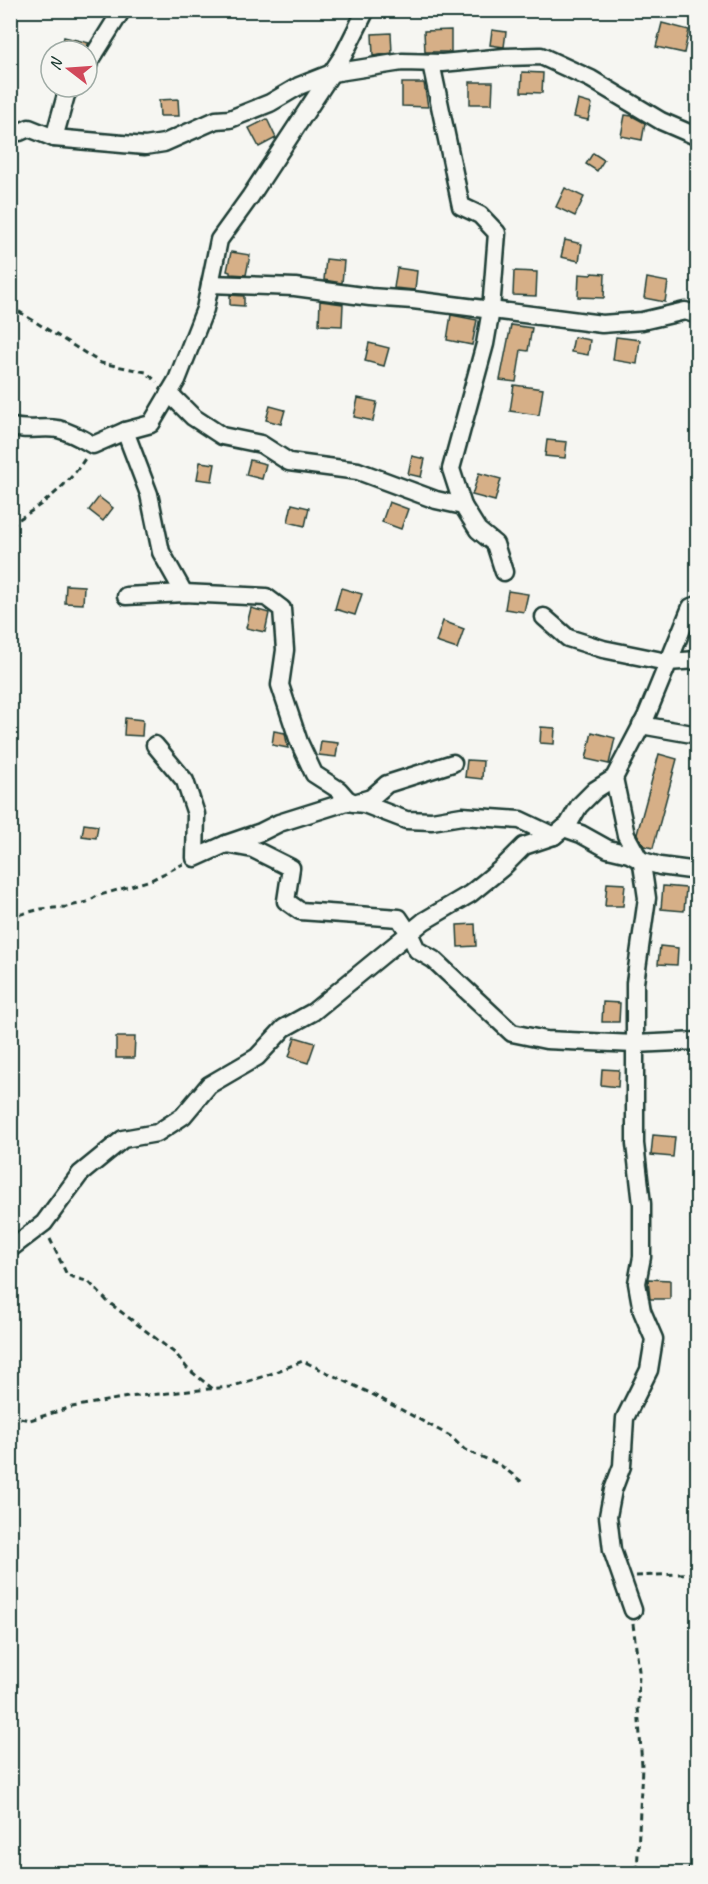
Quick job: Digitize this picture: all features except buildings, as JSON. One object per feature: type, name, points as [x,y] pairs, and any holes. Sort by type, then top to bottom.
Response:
[{"type":"street","points":[[99,47],[122,10]]},
{"type":"street","points":[[10,426],[21,430],[56,429],[76,435],[93,445],[125,431],[151,424],[177,380],[205,309],[219,240],[332,73],[366,10]]},
{"type":"street","points":[[20,132],[29,128],[54,138],[145,146],[164,143],[216,120],[230,119],[270,103],[299,86],[332,73],[402,62],[431,63],[541,56],[591,79],[661,122],[698,137]]},
{"type":"street","points":[[431,63],[461,206],[480,215],[497,233],[491,310],[482,355],[451,469],[463,506],[478,530],[495,544],[504,572]]},
{"type":"street","points":[[54,138],[65,99]]},
{"type":"street","points":[[210,284],[295,287],[602,324],[642,321],[685,311],[698,315]]},
{"type":"street","points":[[169,393],[193,417],[222,436],[261,444],[289,462],[358,471],[436,500],[463,506]]},
{"type":"street","points":[[159,412],[193,417]]},
{"type":"street","points":[[125,431],[149,494],[161,552],[184,593]]},
{"type":"street","points":[[126,596],[184,593],[266,597],[282,609],[285,650],[280,685],[299,742],[314,774],[354,803],[371,798],[387,784],[453,763]]},
{"type":"street","points":[[10,1249],[44,1223],[80,1174],[123,1139],[157,1133],[183,1116],[209,1085],[256,1057],[284,1028],[312,1012],[424,921],[470,894],[502,868],[524,846],[559,832],[568,825],[579,806],[595,790],[614,778],[641,725],[691,607],[698,604]]},
{"type":"street","points":[[544,617],[568,638],[603,649],[667,662],[698,660]]},
{"type":"street","points":[[641,725],[698,735]]},
{"type":"street","points":[[155,745],[185,781],[196,814],[195,858],[279,823],[346,802],[364,804],[406,820],[432,821],[462,816],[520,820],[559,832],[581,834],[608,849],[630,854],[640,860],[660,866],[698,871]]},
{"type":"street","points":[[614,778],[626,835],[640,860],[647,898],[635,983],[635,1144],[642,1214],[642,1257],[637,1283],[642,1311],[654,1339],[649,1370],[625,1418],[622,1466],[613,1490],[608,1516],[612,1550],[633,1610]]},
{"type":"street","points":[[226,844],[253,849],[291,868],[286,901],[300,911],[399,918],[417,950],[434,960],[512,1033],[546,1040],[635,1044],[698,1041]]},
{"type":"path","points":[[10,306],[101,363],[146,372],[169,393]]},
{"type":"path","points":[[10,525],[49,500],[76,473],[93,445]]},
{"type":"path","points":[[10,917],[41,909],[87,902],[97,896],[151,880],[195,858]]},
{"type":"path","points":[[44,1223],[67,1275],[89,1282],[107,1301],[176,1354],[188,1368],[213,1389]]},
{"type":"path","points":[[10,1416],[30,1420],[72,1407],[128,1396],[230,1387],[303,1361],[372,1394],[450,1436],[465,1450],[500,1464],[522,1482]]},
{"type":"path","points":[[622,1577],[698,1573]]},
{"type":"path","points":[[633,1610],[639,1671],[638,1706],[642,1766],[637,1874]]}]
